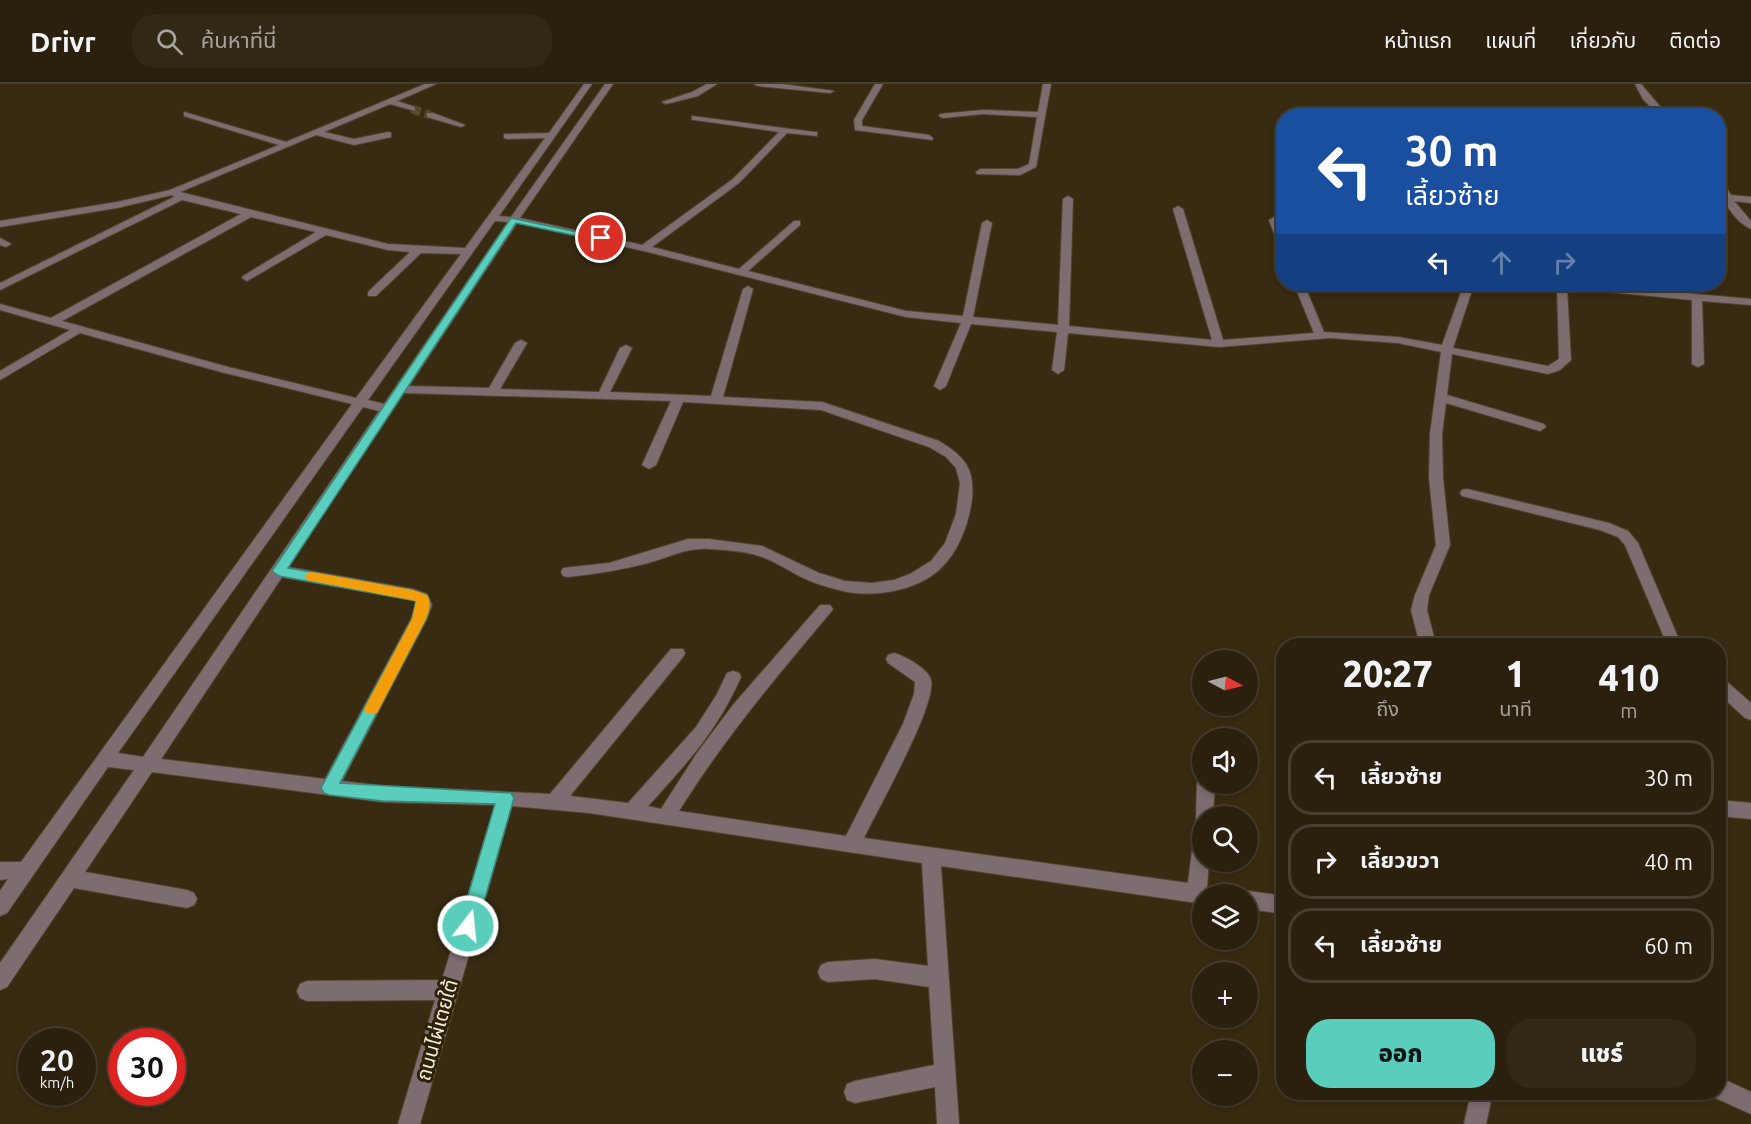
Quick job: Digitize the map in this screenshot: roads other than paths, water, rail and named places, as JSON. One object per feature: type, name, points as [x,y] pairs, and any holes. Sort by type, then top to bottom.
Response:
[{"type":"street","points":[[0,287],[177,195],[285,144],[432,84]]},
{"type":"street","points":[[0,906],[588,84]]},
{"type":"street","points":[[0,980],[148,765],[514,220],[609,84]]},
{"type":"street","points":[[666,102],[695,94],[713,84]]},
{"type":"street","points":[[758,84],[830,91]]},
{"type":"street","points":[[879,84],[858,120],[858,129],[929,138]]},
{"type":"street","points":[[980,172],[1020,171],[1033,165],[1047,84]]},
{"type":"street","points":[[1638,85],[1656,108]]},
{"type":"street","points":[[388,101],[412,109]]},
{"type":"street","points":[[943,116],[972,112],[1043,115]]},
{"type":"street","points":[[187,114],[285,144]]},
{"type":"street","points":[[430,115],[461,125]]},
{"type":"street","points":[[695,118],[814,134]]},
{"type":"street","points":[[644,248],[736,181],[785,130]]},
{"type":"street","points":[[313,132],[354,142],[388,135]]},
{"type":"street","points":[[507,136],[550,135]]},
{"type":"street","points":[[1726,194],[1734,209],[1751,225]]},
{"type":"street","points":[[0,225],[177,195],[388,247],[469,251]]},
{"type":"street","points":[[1728,198],[1751,200]]},
{"type":"street","points":[[1058,370],[1063,328],[1068,199]]},
{"type":"street","points":[[1178,209],[1219,344]]},
{"type":"street","points":[[53,321],[252,213]]},
{"type":"street","points":[[492,218],[514,220],[644,248],[881,309],[967,321],[1219,344],[1320,335],[1398,340],[1548,370],[1556,368],[1565,360],[1562,291]]},
{"type":"street","points":[[740,273],[797,223]]},
{"type":"street","points":[[940,386],[967,321],[987,223]]},
{"type":"street","points":[[247,278],[325,231]]},
{"type":"street","points":[[372,294],[418,250]]},
{"type":"street","points":[[716,400],[748,289]]},
{"type":"street","points":[[1302,291],[1320,335]]},
{"type":"street","points":[[1426,638],[1419,610],[1422,595],[1443,545],[1436,478],[1436,434],[1440,397],[1447,348],[1467,291]]},
{"type":"street","points":[[1630,291],[1751,302]]},
{"type":"street","points":[[1697,298],[1698,364]]},
{"type":"street","points":[[0,307],[225,370],[359,404],[388,409]]},
{"type":"street","points":[[0,376],[79,329]]},
{"type":"street","points":[[493,392],[521,343]]},
{"type":"street","points":[[603,395],[626,348]]},
{"type":"street","points":[[401,389],[679,398],[822,406],[934,444],[962,467],[967,483],[963,514],[951,545],[936,565],[915,578],[872,588],[845,586],[814,578],[762,551],[709,544],[688,544],[609,568],[568,572]]},
{"type":"street","points":[[1440,397],[1540,427]]},
{"type":"street","points":[[649,465],[679,398]]},
{"type":"street","points":[[1467,494],[1604,526],[1623,534],[1630,543],[1671,638]]},
{"type":"street","points":[[279,571],[413,594],[422,598],[424,605],[419,619],[329,788]]},
{"type":"street","points":[[666,817],[703,758],[739,710],[825,609]]},
{"type":"street","points":[[554,802],[677,653]]},
{"type":"street","points":[[851,845],[911,724],[922,694],[923,680],[894,659]]},
{"type":"street","points":[[632,811],[688,750],[707,725],[727,694],[733,677]]},
{"type":"street","points":[[1726,690],[1751,713]]},
{"type":"street","points":[[104,759],[382,794],[506,798],[632,811],[851,845],[1192,893]]},
{"type":"street","name":"ถนนไผ่เตยใต้","points":[[410,1124],[506,798]]},
{"type":"street","points":[[1726,809],[1751,811]]},
{"type":"street","points":[[932,855],[948,1124]]},
{"type":"street","points":[[0,871],[26,870]]},
{"type":"street","points":[[69,878],[187,899]]},
{"type":"street","points":[[1258,901],[1276,904]]},
{"type":"street","points":[[828,972],[875,969],[939,978]]},
{"type":"street","points":[[307,991],[449,990]]},
{"type":"street","points":[[855,1092],[945,1074]]},
{"type":"street","points":[[1726,1091],[1751,1103]]},
{"type":"street","points":[[1475,1124],[1480,1100]]},
{"type":"tunnel","points":[[412,109],[430,115]]}]
